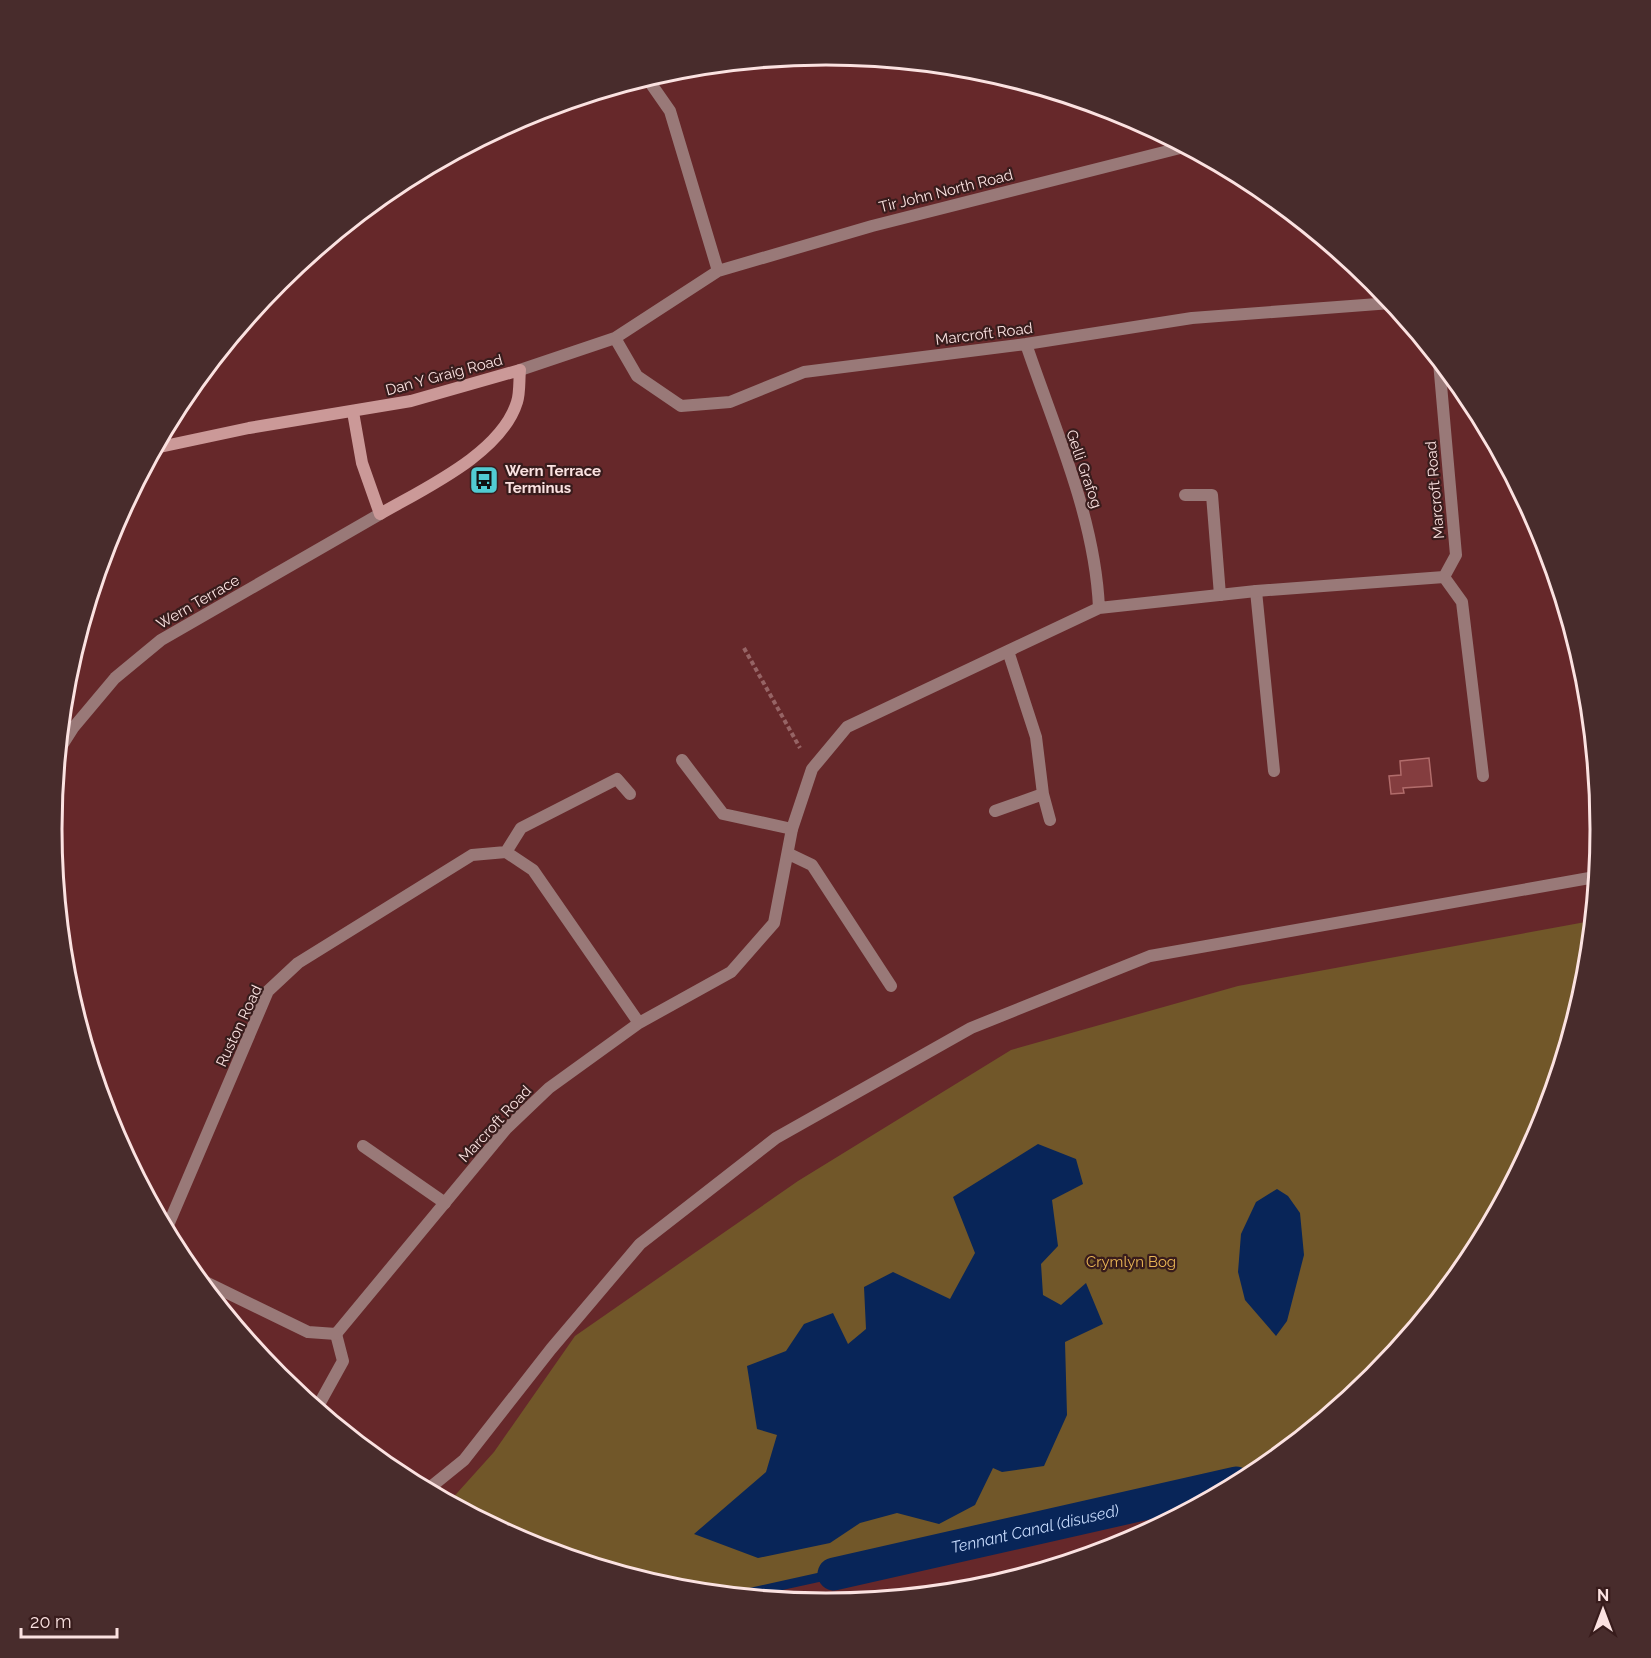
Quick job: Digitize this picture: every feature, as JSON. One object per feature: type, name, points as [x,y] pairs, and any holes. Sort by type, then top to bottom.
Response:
[{"type":"street","points":[[652,85],[670,111],[718,271]]},
{"type":"street","name":"Tir John North Road","points":[[718,271],[872,226],[1174,150]]},
{"type":"street","name":"Dan Y Graig Road","points":[[165,446],[249,428],[411,401],[520,370],[615,338],[718,271]]},
{"type":"street","name":"Marcroft Road","points":[[615,338],[638,375],[681,406],[730,402],[804,372],[1026,344],[1192,318],[1380,304]]},
{"type":"street","name":"Gelli Grafog","points":[[1026,344],[1085,518],[1097,572],[1099,608]]},
{"type":"street","name":"Wern Terrace","points":[[67,737],[115,678],[161,640],[457,470],[507,423],[517,402],[520,370]]},
{"type":"street","name":"Marcroft Road","points":[[336,1335],[506,1129],[549,1088],[639,1023],[731,972],[774,923],[792,829],[812,769],[848,727],[1099,608],[1256,591],[1444,577],[1456,555],[1440,376]]},
{"type":"street","points":[[353,412],[362,463],[380,514]]},
{"type":"street","points":[[1185,495],[1212,495],[1221,596]]},
{"type":"street","points":[[1444,577],[1462,602],[1483,776]]},
{"type":"street","points":[[1256,591],[1274,771]]},
{"type":"street","points":[[1008,651],[1036,737],[1043,794],[1050,820]]},
{"type":"street","points":[[682,760],[723,814],[792,829]]},
{"type":"street","points":[[630,794],[617,779],[521,828],[506,852],[533,870],[639,1023]]},
{"type":"street","points":[[995,811],[1043,794]]},
{"type":"street","name":"Ruston Road","points":[[170,1221],[268,991],[297,963],[472,855],[506,852]]},
{"type":"street","points":[[789,854],[812,865],[891,986]]},
{"type":"street","points":[[433,1485],[464,1460],[552,1349],[640,1244],[776,1138],[971,1028],[1150,956],[1588,878]]},
{"type":"street","points":[[363,1146],[445,1203]]},
{"type":"street","points":[[213,1286],[308,1332],[336,1335],[343,1361],[321,1402]]},
{"type":"path","points":[[744,648],[812,769]]},
{"type":"green space","name":"Crymlyn Bog","points":[[1584,922],[1575,978],[1549,1075],[1511,1167],[1487,1211],[1432,1294],[1400,1333],[1329,1403],[1291,1435],[1250,1464],[1211,1489],[763,1590],[676,1578],[628,1567],[533,1535],[454,1497],[494,1452],[575,1336],[798,1181],[1011,1050],[1238,986]]},
{"type":"water","points":[[1038,1144],[1076,1159],[1083,1184],[1052,1200],[1058,1246],[1041,1264],[1043,1295],[1061,1305],[1086,1283],[1103,1324],[1065,1342],[1067,1415],[1044,1466],[1002,1472],[993,1468],[975,1505],[939,1524],[897,1513],[860,1523],[830,1543],[758,1558],[694,1534],[766,1472],[777,1435],[757,1429],[747,1366],[786,1351],[804,1324],[833,1313],[848,1344],[866,1329],[864,1287],[893,1272],[950,1299],[975,1253],[953,1197]]},
{"type":"water","points":[[1277,1189],[1288,1196],[1300,1213],[1304,1255],[1287,1321],[1276,1336],[1245,1300],[1238,1272],[1241,1234],[1256,1202]]},
{"type":"building","points":[[1429,758],[1432,786],[1403,788],[1404,793],[1391,794],[1389,776],[1401,775],[1400,761]]},
{"type":"waterway","name":"Tennant Canal (disused)","points":[[834,1574],[1211,1489]]},
{"type":"waterway","points":[[763,1590],[834,1574]]},
{"type":"place","name":"Wern Terrace Terminus","points":[[484,480]]}]
